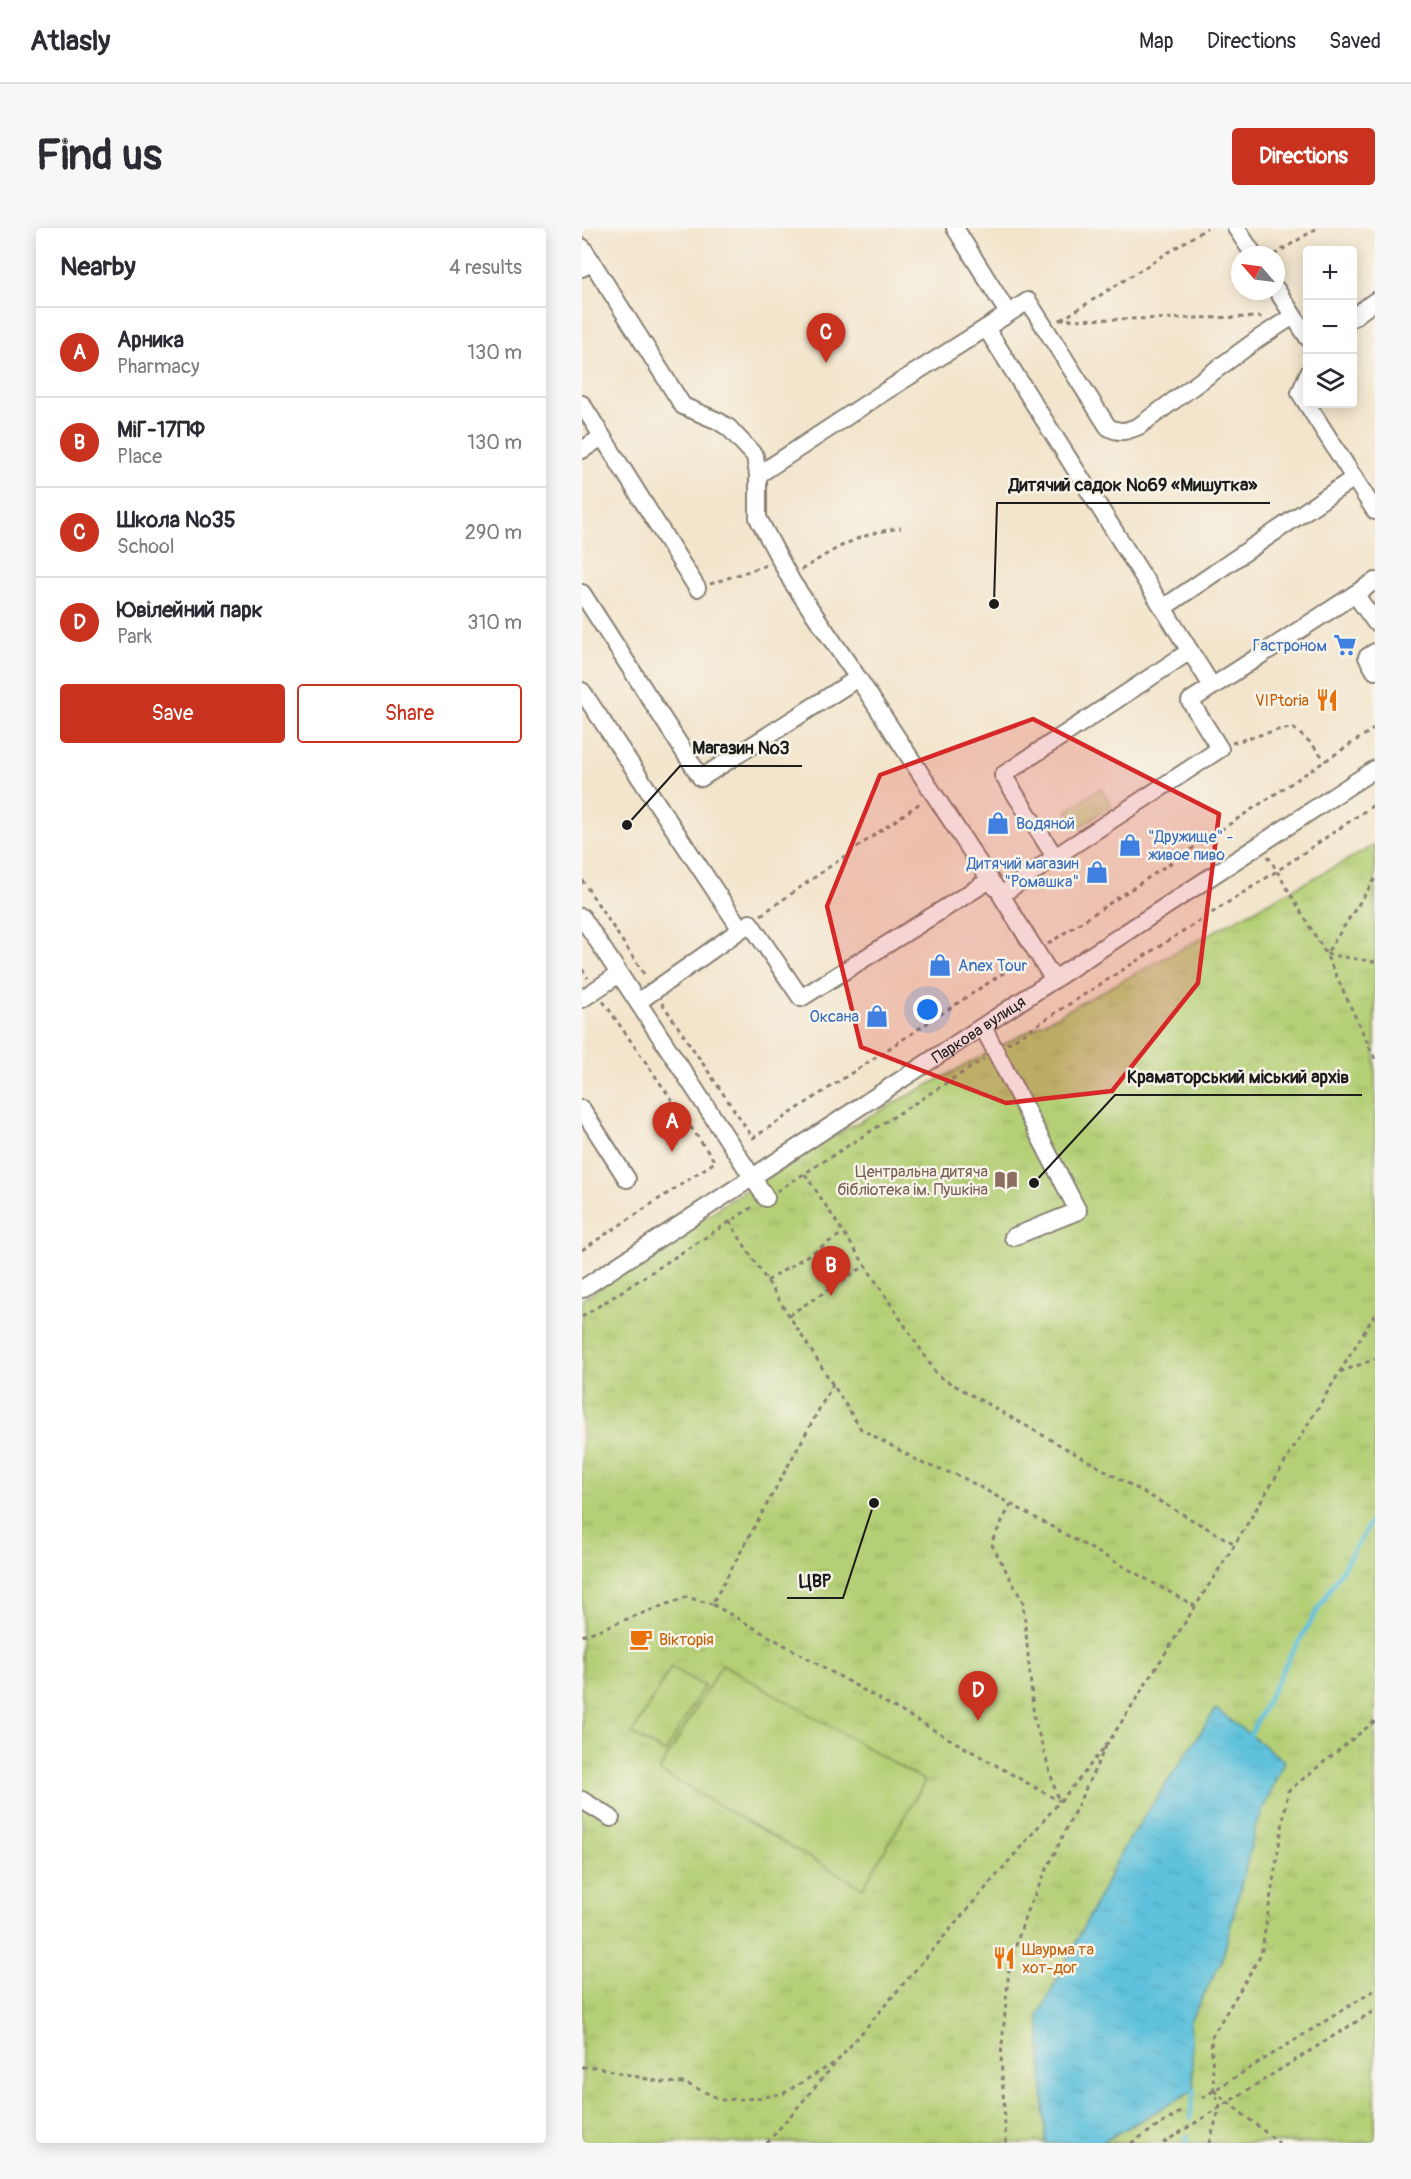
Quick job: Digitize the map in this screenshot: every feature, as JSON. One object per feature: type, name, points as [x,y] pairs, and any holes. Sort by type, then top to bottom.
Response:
[{"type":"street","points":[[955,228],[1008,313]]},
{"type":"street","points":[[1236,228],[1248,246]]},
{"type":"street","points":[[582,247],[587,265],[683,406],[729,428],[755,456],[758,475],[758,518],[789,577],[934,793],[1054,980]]},
{"type":"street","points":[[1283,300],[1303,331]]},
{"type":"street","points":[[758,475],[1028,301],[1108,427],[1116,432],[1127,431],[1138,426],[1293,316]]},
{"type":"street","points":[[1357,315],[1375,301]]},
{"type":"street","points":[[986,328],[1212,687]]},
{"type":"street","points":[[582,404],[697,588]]},
{"type":"street","points":[[1310,408],[1375,511]]},
{"type":"street","points":[[582,450],[602,437]]},
{"type":"street","points":[[1163,608],[1354,478]]},
{"type":"street","points":[[1001,895],[1220,749],[1190,701],[1375,581]]},
{"type":"street","points":[[582,593],[701,778],[858,678]]},
{"type":"street","points":[[1355,594],[1375,622]]},
{"type":"street","points":[[1055,857],[1003,775],[1190,651]]},
{"type":"street","points":[[1375,652],[1367,657],[1375,670]]},
{"type":"street","points":[[582,691],[745,926],[801,998],[990,880]]},
{"type":"street","name":"Паркова вулиця","points":[[582,1289],[1375,769]]},
{"type":"street","points":[[582,917],[766,1198]]},
{"type":"street","points":[[638,1002],[745,926]]},
{"type":"street","points":[[589,994],[619,974]]},
{"type":"street","points":[[983,1027],[1078,1211],[1012,1237]]},
{"type":"street","points":[[582,1109],[627,1179]]},
{"type":"street","points":[[582,1800],[611,1818]]},
{"type":"path","points":[[1059,321],[1207,228]]},
{"type":"path","points":[[1285,248],[1317,228]]},
{"type":"path","points":[[1054,314],[1059,321]]},
{"type":"path","points":[[1059,321],[1293,316]]},
{"type":"path","points":[[789,577],[844,543],[874,532],[901,528]]},
{"type":"path","points":[[697,588],[780,560]]},
{"type":"path","points":[[1220,749],[1238,741],[1293,728],[1311,742],[1326,761]]},
{"type":"path","points":[[582,880],[753,1138],[1375,728]]},
{"type":"path","points":[[745,926],[934,793]]},
{"type":"path","points":[[1235,1544],[938,1376],[804,1174],[1277,871],[1375,804]]},
{"type":"path","points":[[1262,844],[1326,954],[1375,1059]]},
{"type":"path","points":[[1326,954],[1375,879]]},
{"type":"path","points":[[1326,954],[1375,962]]},
{"type":"path","points":[[582,1250],[715,1162],[589,994]]},
{"type":"path","points":[[582,1317],[729,1221],[861,1429],[924,1464],[960,1476],[1195,1606]]},
{"type":"path","points":[[767,1281],[843,1233]]},
{"type":"path","points":[[789,1315],[865,1266]]},
{"type":"path","points":[[767,2143],[1110,1740],[1235,1544],[1375,1314]]},
{"type":"path","points":[[1339,1372],[1375,1359]]},
{"type":"path","points":[[712,1604],[833,1384]]},
{"type":"path","points":[[1011,1504],[991,1543],[1023,1602],[1034,1718],[1059,1801]]},
{"type":"path","points":[[582,1636],[686,1597],[712,1604],[1059,1801]]},
{"type":"path","points":[[1209,2143],[1220,2107],[1214,2091],[1211,2038],[1261,1955],[1288,1791],[1375,1721]]},
{"type":"path","points":[[1006,2143],[1001,2056],[1009,1968],[1026,1913],[1110,1740]]},
{"type":"path","points":[[1202,2098],[1375,1990]]},
{"type":"path","points":[[1163,2143],[1375,2010]]},
{"type":"path","points":[[582,2067],[595,2067],[660,2082],[685,2084],[722,2100],[760,2098],[784,2092],[839,2061]]},
{"type":"path","points":[[1214,2091],[1280,2143]]},
{"type":"path","points":[[1131,2143],[1182,2111]]},
{"type":"highlighted area","points":[[1033,719],[1219,814],[1198,983],[1112,1091],[1006,1103],[861,1047],[827,906],[880,775]]},
{"type":"green space","points":[[1100,788],[1112,805],[1079,828],[1067,811]]},
{"type":"green space","points":[[1375,845],[1375,2143],[582,2143],[582,1300],[794,1157]]},
{"type":"green space","points":[[722,1664],[925,1781],[863,1888],[659,1771]]},
{"type":"green space","points":[[671,1667],[704,1686],[665,1753],[632,1734]]},
{"type":"water","points":[[1216,1709],[1284,1761],[1256,1826],[1222,1960],[1190,2021],[1194,2090],[1101,2143],[1046,2143],[1039,2015],[1124,1847]]},
{"type":"waterway","points":[[1250,1735],[1290,1656],[1375,1515]]},
{"type":"waterway","points":[[1190,2118],[1194,2090]]},
{"type":"waterway","points":[[1186,2143],[1187,2136]]},
{"type":"place","name":"Школа №35","points":[[826,363]]},
{"type":"place","name":"Дитячий садок №69 «Мишутка»","points":[[994,604]]},
{"type":"place","name":"Гастроном","points":[[1345,645]]},
{"type":"place","name":"VIPtoria","points":[[1327,700]]},
{"type":"place","name":"Водяной","points":[[998,823]]},
{"type":"place","name":"Магазин №3","points":[[627,825]]},
{"type":"place","name":"\"Дружище\" - живое пиво","points":[[1130,845]]},
{"type":"place","name":"Дитячий магазин \"Ромашка\"","points":[[1097,872]]},
{"type":"place","name":"Anex Tour","points":[[940,965]]},
{"type":"place","name":"Оксана","points":[[877,1016]]},
{"type":"place","name":"Арника","points":[[672,1152]]},
{"type":"place","name":"Центральна дитяча бібліотека ім. Пушкіна","points":[[1006,1180]]},
{"type":"place","name":"Краматорський міський архів","points":[[1034,1183]]},
{"type":"place","name":"МіГ-17ПФ","points":[[831,1296]]},
{"type":"place","name":"ЦВР","points":[[874,1503]]},
{"type":"place","name":"Вікторія","points":[[641,1639]]},
{"type":"place","name":"Ювілейний парк","points":[[978,1721]]},
{"type":"place","name":"Шаурма та хот-дог","points":[[1004,1958]]}]
